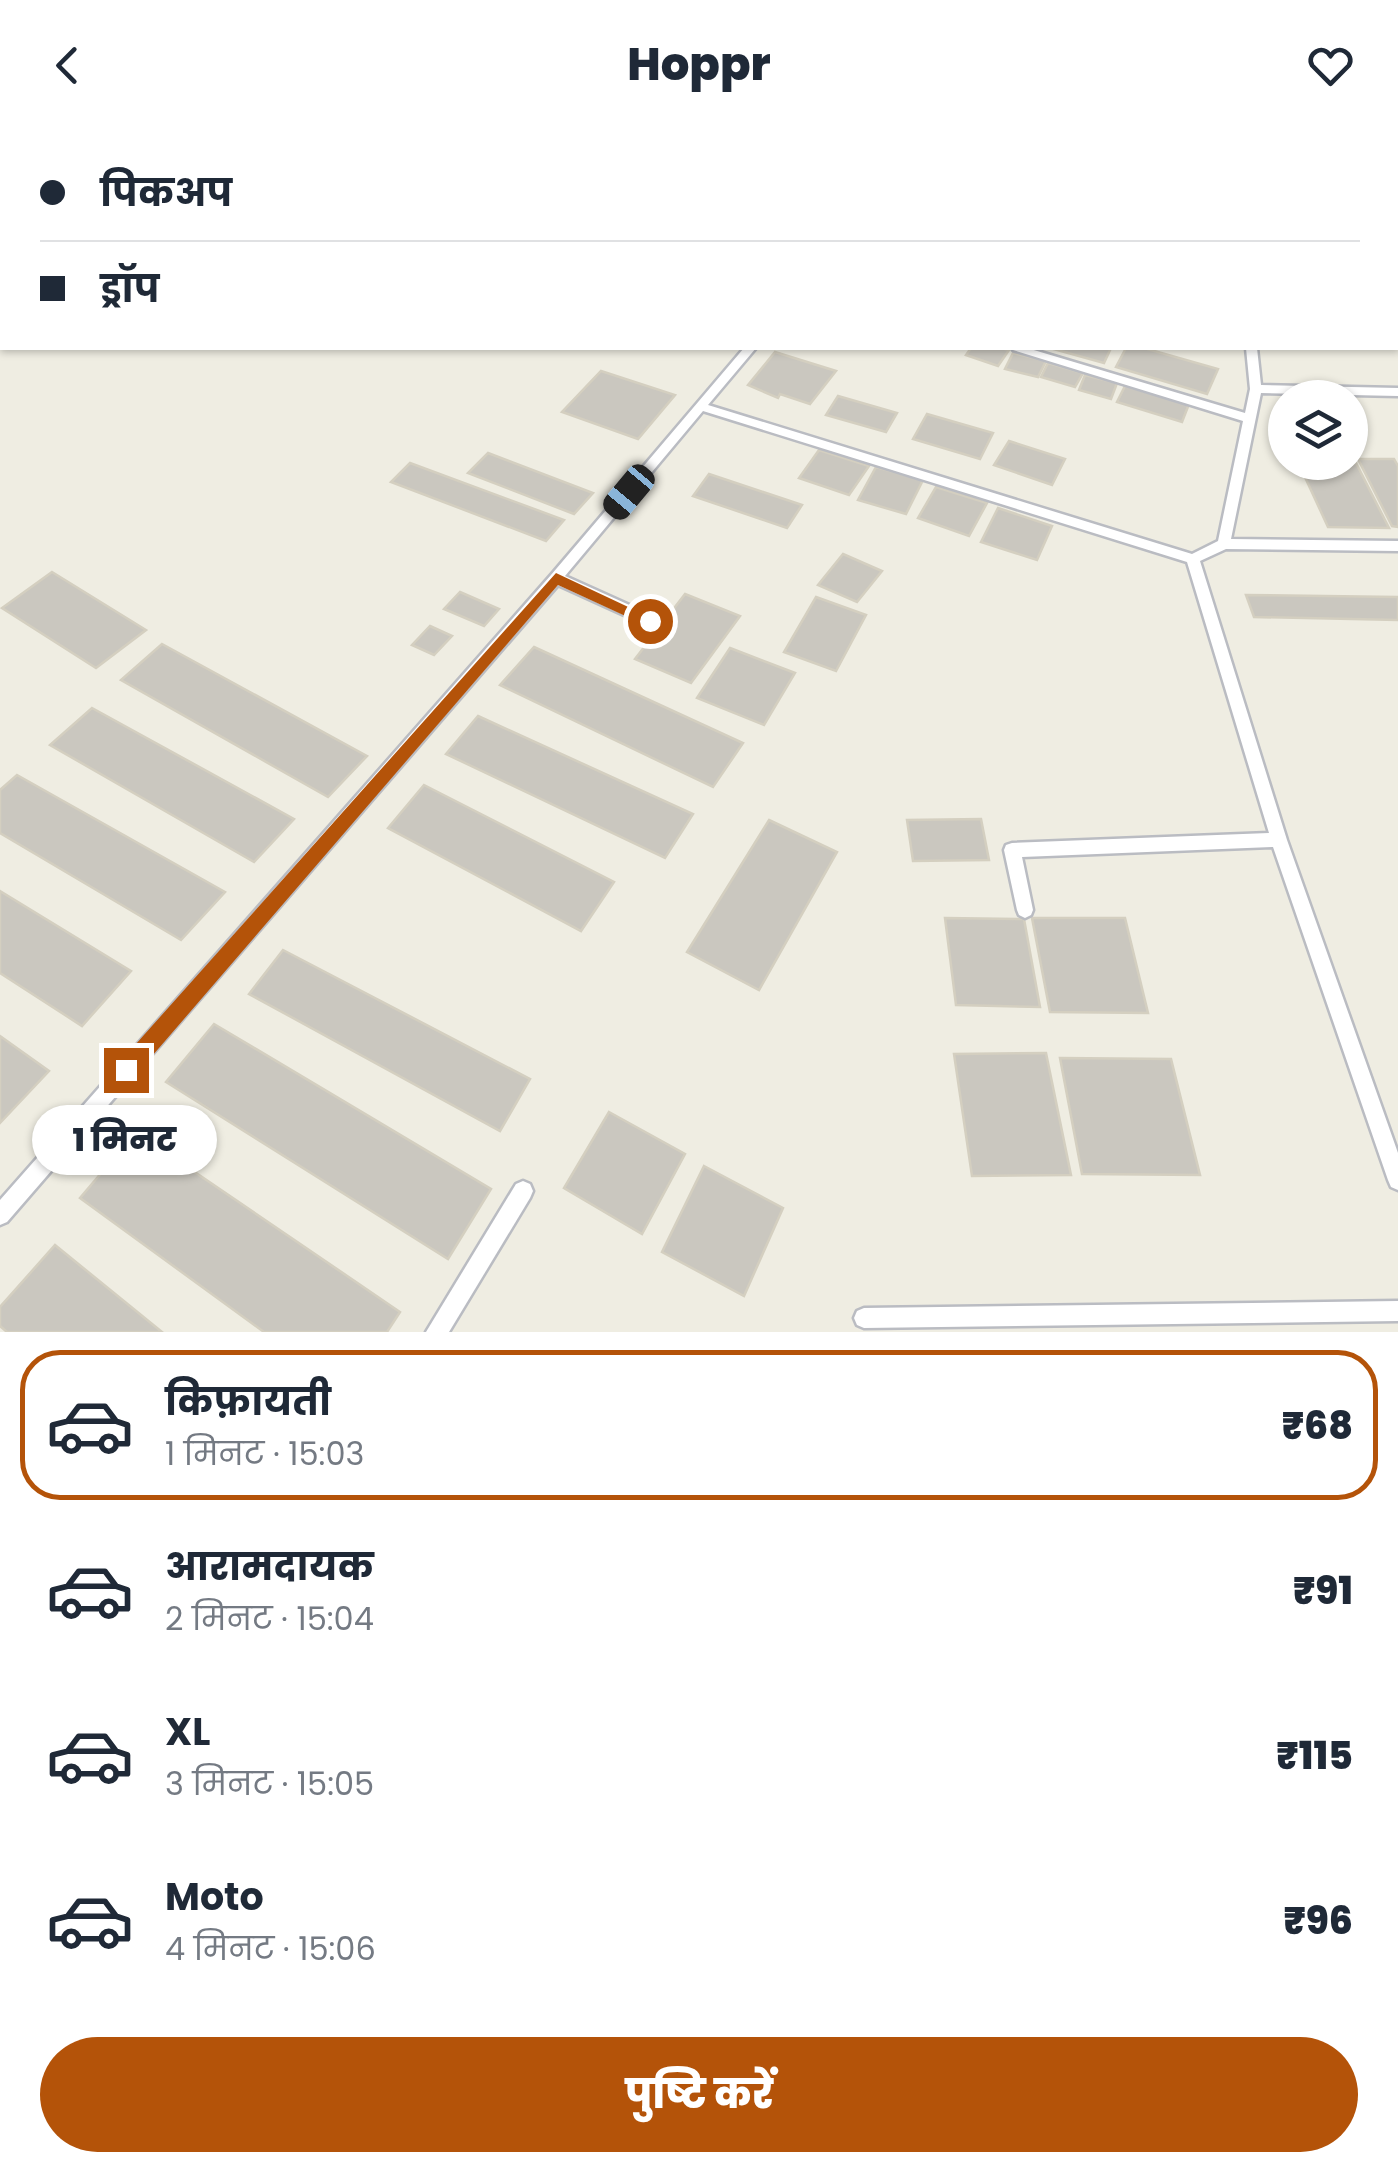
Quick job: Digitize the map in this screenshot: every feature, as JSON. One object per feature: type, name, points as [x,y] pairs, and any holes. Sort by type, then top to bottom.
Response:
[{"type":"lane","points":[[0,1215],[556,578],[748,350]]},
{"type":"lane","points":[[1024,350],[1247,418]]},
{"type":"lane","points":[[1224,544],[1256,389],[1251,350]]},
{"type":"lane","points":[[1256,389],[1398,392]]},
{"type":"lane","points":[[702,407],[1192,559],[1224,544],[1398,546]]},
{"type":"lane","points":[[1192,559],[1279,840],[1398,1180]]},
{"type":"lane","points":[[556,578],[650,621]]},
{"type":"lane","points":[[1025,910],[1012,850],[1279,840]]},
{"type":"lane","points":[[438,1332],[523,1191]]},
{"type":"lane","points":[[864,1318],[1398,1311]]},
{"type":"building","points":[[970,350],[1009,350],[998,366],[966,355]]},
{"type":"building","points":[[1057,350],[1110,350],[1104,363]]},
{"type":"building","points":[[1125,350],[1151,350],[1218,369],[1207,394],[1116,367]]},
{"type":"building","points":[[775,352],[836,371],[810,404],[780,394],[778,398],[748,385]]},
{"type":"building","points":[[1013,353],[1046,361],[1038,377],[1005,369]]},
{"type":"building","points":[[1048,363],[1083,373],[1075,387],[1041,377]]},
{"type":"building","points":[[601,371],[675,395],[638,439],[562,412]]},
{"type":"building","points":[[1085,375],[1117,383],[1111,399],[1079,390]]},
{"type":"building","points":[[1125,386],[1189,404],[1182,422],[1117,402]]},
{"type":"building","points":[[838,396],[897,413],[886,432],[826,415]]},
{"type":"building","points":[[927,414],[993,433],[980,459],[913,439]]},
{"type":"building","points":[[1009,441],[1065,459],[1052,485],[994,465]]},
{"type":"building","points":[[819,450],[869,466],[849,495],[799,478]]},
{"type":"building","points":[[488,453],[593,493],[574,514],[468,473]]},
{"type":"building","points":[[1368,459],[1394,459],[1398,466],[1398,527],[1392,526],[1368,479]]},
{"type":"building","points":[[410,463],[564,520],[546,541],[391,482]]},
{"type":"building","points":[[876,467],[923,480],[906,514],[858,500]]},
{"type":"building","points":[[709,474],[802,505],[787,528],[693,496]]},
{"type":"building","points":[[1306,480],[1365,480],[1389,528],[1328,527]]},
{"type":"building","points":[[936,487],[987,503],[969,536],[918,518]]},
{"type":"building","points":[[998,508],[1052,526],[1037,560],[981,542]]},
{"type":"building","points":[[843,554],[882,571],[857,602],[818,585]]},
{"type":"building","points":[[52,572],[146,630],[96,668],[2,608]]},
{"type":"building","points":[[460,592],[499,609],[484,626],[444,609]]},
{"type":"building","points":[[685,594],[740,616],[691,683],[635,659]]},
{"type":"building","points":[[1246,595],[1398,597],[1398,620],[1254,617]]},
{"type":"building","points":[[816,597],[866,615],[836,671],[784,652]]},
{"type":"building","points":[[430,626],[452,636],[434,655],[412,645]]},
{"type":"building","points":[[162,644],[367,756],[328,797],[121,680]]},
{"type":"building","points":[[534,647],[743,743],[713,787],[500,685]]},
{"type":"building","points":[[730,648],[795,673],[764,725],[697,698]]},
{"type":"building","points":[[92,708],[294,819],[254,862],[50,745]]},
{"type":"building","points":[[478,716],[693,814],[665,858],[446,754]]},
{"type":"building","points":[[17,775],[225,892],[181,940],[0,833],[0,790]]},
{"type":"building","points":[[424,785],[614,882],[581,931],[388,828]]},
{"type":"building","points":[[981,819],[989,860],[913,861],[907,820]]},
{"type":"building","points":[[769,820],[837,852],[759,990],[687,952]]},
{"type":"building","points":[[0,891],[131,971],[82,1026],[0,973]]},
{"type":"building","points":[[945,918],[1024,919],[1040,1007],[956,1005]]},
{"type":"building","points":[[1032,918],[1125,918],[1148,1013],[1050,1012]]},
{"type":"building","points":[[283,950],[530,1079],[500,1131],[249,994]]},
{"type":"building","points":[[214,1024],[491,1189],[448,1259],[166,1082]]},
{"type":"building","points":[[0,1036],[49,1071],[0,1123]]},
{"type":"building","points":[[1046,1053],[1071,1175],[972,1176],[954,1054]]},
{"type":"building","points":[[1060,1058],[1171,1059],[1200,1175],[1082,1174]]},
{"type":"building","points":[[609,1112],[685,1154],[642,1234],[564,1188]]},
{"type":"building","points":[[136,1132],[400,1312],[387,1332],[264,1332],[80,1198]]},
{"type":"building","points":[[704,1166],[783,1208],[744,1296],[662,1252]]},
{"type":"building","points":[[55,1245],[162,1332],[7,1332],[0,1326],[0,1307]]},
{"type":"route","points":[[126,1070],[556,578],[650,621]]}]
